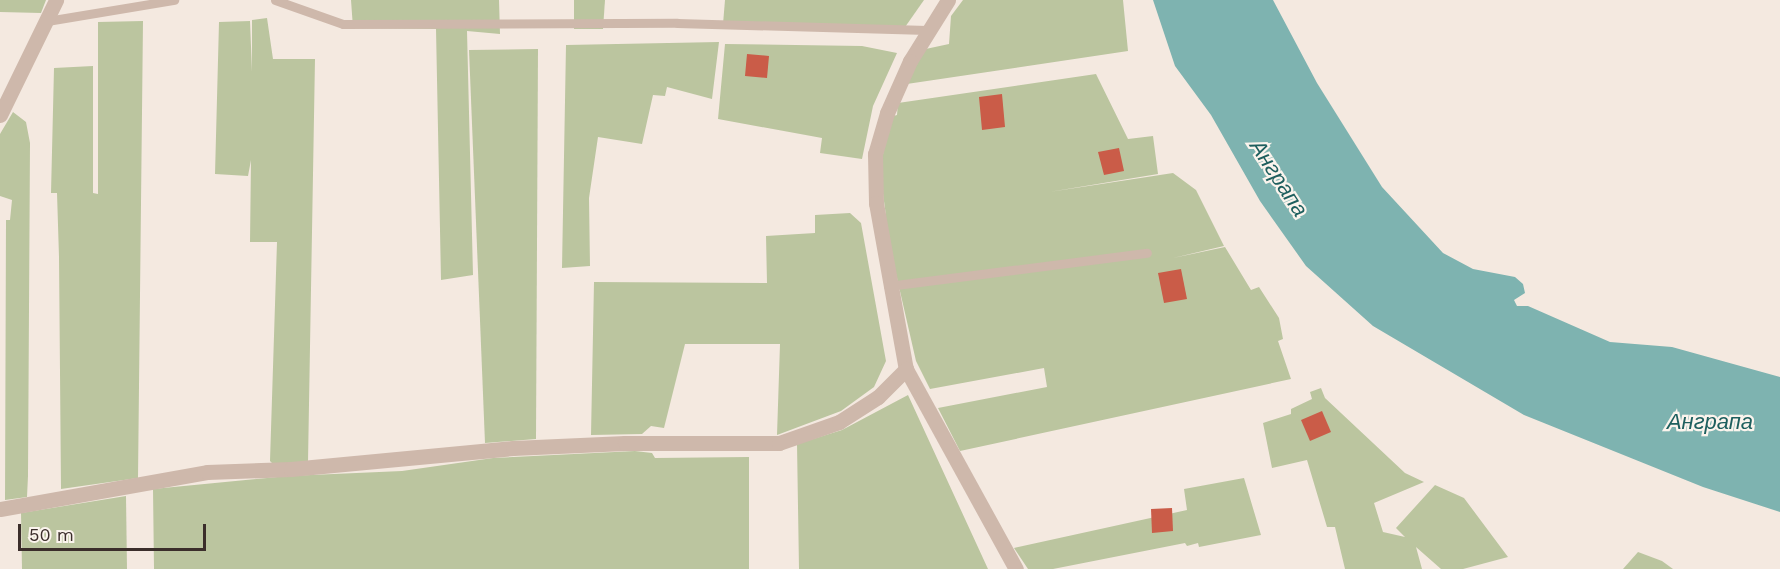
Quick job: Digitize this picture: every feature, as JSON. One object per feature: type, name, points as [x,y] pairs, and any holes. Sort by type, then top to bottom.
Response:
[{"type":"street","points":[[0,115],[56,0]]},
{"type":"street","points":[[948,0],[927,30],[887,113],[875,154],[876,203],[888,286],[906,369],[1016,569]]},
{"type":"street","points":[[0,509],[207,472],[291,469],[513,448],[625,443],[779,443],[839,422],[879,397],[906,369]]},
{"type":"lane","points":[[47,21],[174,0]]},
{"type":"lane","points":[[275,0],[343,24],[676,23],[927,30]]},
{"type":"lane","points":[[888,286],[1147,253]]},
{"type":"green space","points":[[0,0],[46,0],[41,13],[0,12]]},
{"type":"green space","points":[[351,0],[499,0],[500,34],[467,31],[473,275],[441,280],[436,29],[353,28]]},
{"type":"green space","points":[[574,0],[605,0],[603,29],[574,29]]},
{"type":"green space","points":[[725,0],[924,0],[903,30],[723,24]]},
{"type":"green space","points":[[963,0],[1123,0],[1128,51],[900,85],[921,50],[949,44],[951,16]]},
{"type":"green space","points":[[267,18],[273,59],[315,59],[308,462],[274,465],[270,461],[277,242],[250,242],[251,160],[248,176],[215,174],[219,22],[250,21],[252,72],[252,20]]},
{"type":"green space","points":[[143,21],[138,478],[61,489],[57,193],[51,193],[54,68],[93,66],[93,193],[98,194],[98,22]]},
{"type":"green space","points":[[719,42],[712,99],[667,87],[665,96],[653,95],[642,144],[598,137],[589,198],[590,266],[562,268],[566,45]]},
{"type":"green space","points":[[725,44],[862,46],[897,53],[873,106],[862,159],[820,153],[822,138],[718,119]]},
{"type":"green space","points":[[538,49],[536,439],[485,443],[469,50]]},
{"type":"green space","points":[[1096,74],[1128,139],[1153,136],[1158,174],[1049,192],[1173,173],[1196,190],[1224,246],[1173,258],[1225,247],[1251,290],[1259,287],[1279,318],[1283,339],[1278,341],[1291,379],[960,451],[938,408],[1047,387],[1044,368],[930,389],[916,361],[883,217],[886,216],[881,179],[886,118],[897,115],[898,103]]},
{"type":"green space","points":[[13,112],[26,122],[30,143],[28,476],[27,497],[5,500],[6,220],[10,220],[12,200],[0,196],[0,134]]},
{"type":"green space","points":[[850,213],[861,223],[886,361],[874,387],[841,411],[777,435],[780,344],[685,344],[664,428],[651,426],[642,434],[591,435],[594,282],[767,283],[766,236],[815,233],[815,215]]},
{"type":"green space","points":[[1321,388],[1325,398],[1405,473],[1424,482],[1374,503],[1383,532],[1405,537],[1396,528],[1435,485],[1464,498],[1508,557],[1463,569],[1441,569],[1416,547],[1422,569],[1345,569],[1335,527],[1327,527],[1307,460],[1272,468],[1263,423],[1291,414],[1291,409],[1312,399],[1310,392]]},
{"type":"green space","points":[[908,395],[988,569],[799,569],[797,444],[842,430]]},
{"type":"green space","points":[[635,451],[652,453],[655,458],[749,457],[749,569],[154,569],[153,489],[288,476],[402,471],[493,458]]},
{"type":"green space","points":[[1244,478],[1261,535],[1199,547],[1198,543],[1187,546],[1185,543],[1053,569],[1028,569],[1014,548],[1187,510],[1184,489]]},
{"type":"green space","points":[[126,496],[127,569],[22,569],[21,513]]},
{"type":"green space","points":[[1638,552],[1662,561],[1673,569],[1623,569]]},
{"type":"water","name":"Анграпа","points":[[1153,0],[1273,0],[1317,83],[1382,187],[1443,253],[1473,269],[1515,277],[1523,284],[1525,293],[1514,300],[1517,306],[1528,306],[1610,342],[1672,347],[1780,377],[1780,512],[1703,487],[1524,415],[1373,326],[1306,266],[1260,201],[1211,115],[1175,66]]},
{"type":"building","points":[[747,54],[769,56],[767,78],[745,76]]},
{"type":"building","points":[[1002,94],[1005,127],[982,130],[979,97]]},
{"type":"building","points":[[1119,148],[1124,171],[1104,175],[1098,152]]},
{"type":"building","points":[[1181,269],[1187,299],[1164,303],[1158,273]]},
{"type":"building","points":[[1322,411],[1331,432],[1310,441],[1301,420]]},
{"type":"building","points":[[1172,508],[1173,531],[1152,533],[1151,509]]}]
